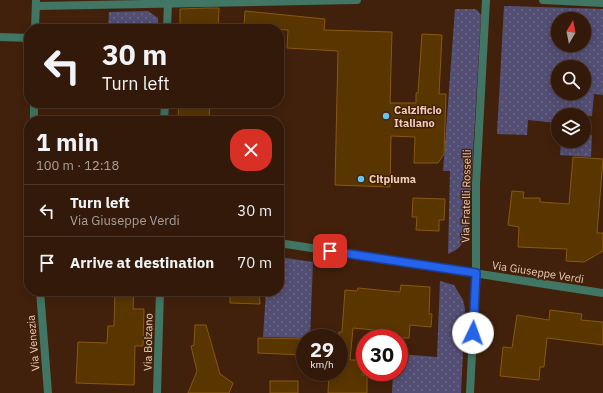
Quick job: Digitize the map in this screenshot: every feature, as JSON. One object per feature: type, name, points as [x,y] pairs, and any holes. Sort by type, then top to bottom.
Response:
[{"type":"street","points":[[35,24],[36,3],[168,3],[357,0]]},
{"type":"street","name":"Via Fratelli Rosselli","points":[[470,393],[476,273],[476,184],[486,0]]},
{"type":"street","points":[[543,0],[603,2]]},
{"type":"street","points":[[167,24],[168,3]]},
{"type":"street","points":[[0,37],[24,38]]},
{"type":"street","name":"Via Giuseppe Verdi","points":[[284,244],[603,293]]},
{"type":"street","name":"Via Venezia","points":[[40,296],[48,393]]},
{"type":"street","name":"Via Bolzano","points":[[157,393],[160,296]]},
{"type":"shaded area","points":[[504,6],[603,9],[603,95],[594,94],[592,116],[591,108],[551,108],[551,122],[528,120],[527,135],[497,134]]},
{"type":"shaded area","points":[[455,9],[474,9],[481,15],[469,222],[467,233],[463,242],[458,249],[448,254],[450,171],[443,171]]},
{"type":"shaded area","points":[[148,11],[158,18],[158,24],[108,24],[109,12]]},
{"type":"shaded area","points":[[592,135],[591,157],[560,155],[560,148],[591,148]]},
{"type":"shaded area","points":[[284,258],[313,262],[310,329],[296,329],[296,338],[263,337],[266,296],[284,296]]},
{"type":"shaded area","points":[[440,281],[454,285],[463,300],[465,309],[461,393],[392,393],[393,381],[408,381],[408,355],[437,357]]},
{"type":"building","points":[[219,8],[218,24],[180,24],[180,9]]},
{"type":"building","points":[[245,11],[325,19],[324,30],[392,32],[390,103],[416,103],[422,34],[442,35],[439,94],[446,94],[444,154],[438,163],[414,163],[415,137],[391,136],[390,187],[335,185],[338,51],[287,48],[288,30],[284,30],[284,24],[244,24]]},
{"type":"building","points":[[179,108],[210,108],[209,116],[178,116]]},
{"type":"building","points":[[573,157],[603,159],[597,233],[603,233],[603,251],[584,262],[566,261],[567,249],[518,247],[519,227],[508,225],[512,191],[524,192],[523,198],[540,198],[540,202],[569,204]]},
{"type":"building","points":[[413,198],[445,199],[444,220],[439,220],[439,231],[416,230],[417,217],[412,217]]},
{"type":"building","points":[[401,285],[430,287],[429,314],[432,314],[431,327],[410,325],[409,338],[408,329],[353,328],[350,360],[356,360],[356,381],[367,381],[367,393],[328,393],[329,381],[348,381],[348,329],[342,329],[345,290],[357,291],[358,288],[400,292]]},
{"type":"building","points":[[115,296],[134,296],[133,309],[144,309],[143,346],[135,346],[134,385],[76,383],[78,342],[107,343],[108,326],[114,326]]},
{"type":"building","points":[[230,296],[259,296],[260,304],[230,303]]},
{"type":"building","points":[[550,310],[582,314],[581,320],[603,322],[603,345],[547,338],[544,367],[540,367],[539,380],[500,376],[503,347],[512,348],[517,315],[549,320]]},
{"type":"building","points":[[195,325],[206,325],[220,374],[233,383],[229,393],[188,393],[197,371],[191,346],[194,345]]},
{"type":"building","points":[[258,338],[296,339],[296,355],[258,353]]},
{"type":"building","points":[[270,381],[298,381],[298,393],[270,393]]},
{"type":"place","name":"Calzificio Italiano","points":[[386,116]]},
{"type":"place","name":"Citpiuma","points":[[361,179]]},
{"type":"route","points":[[330,251],[476,273],[473,333]]}]
